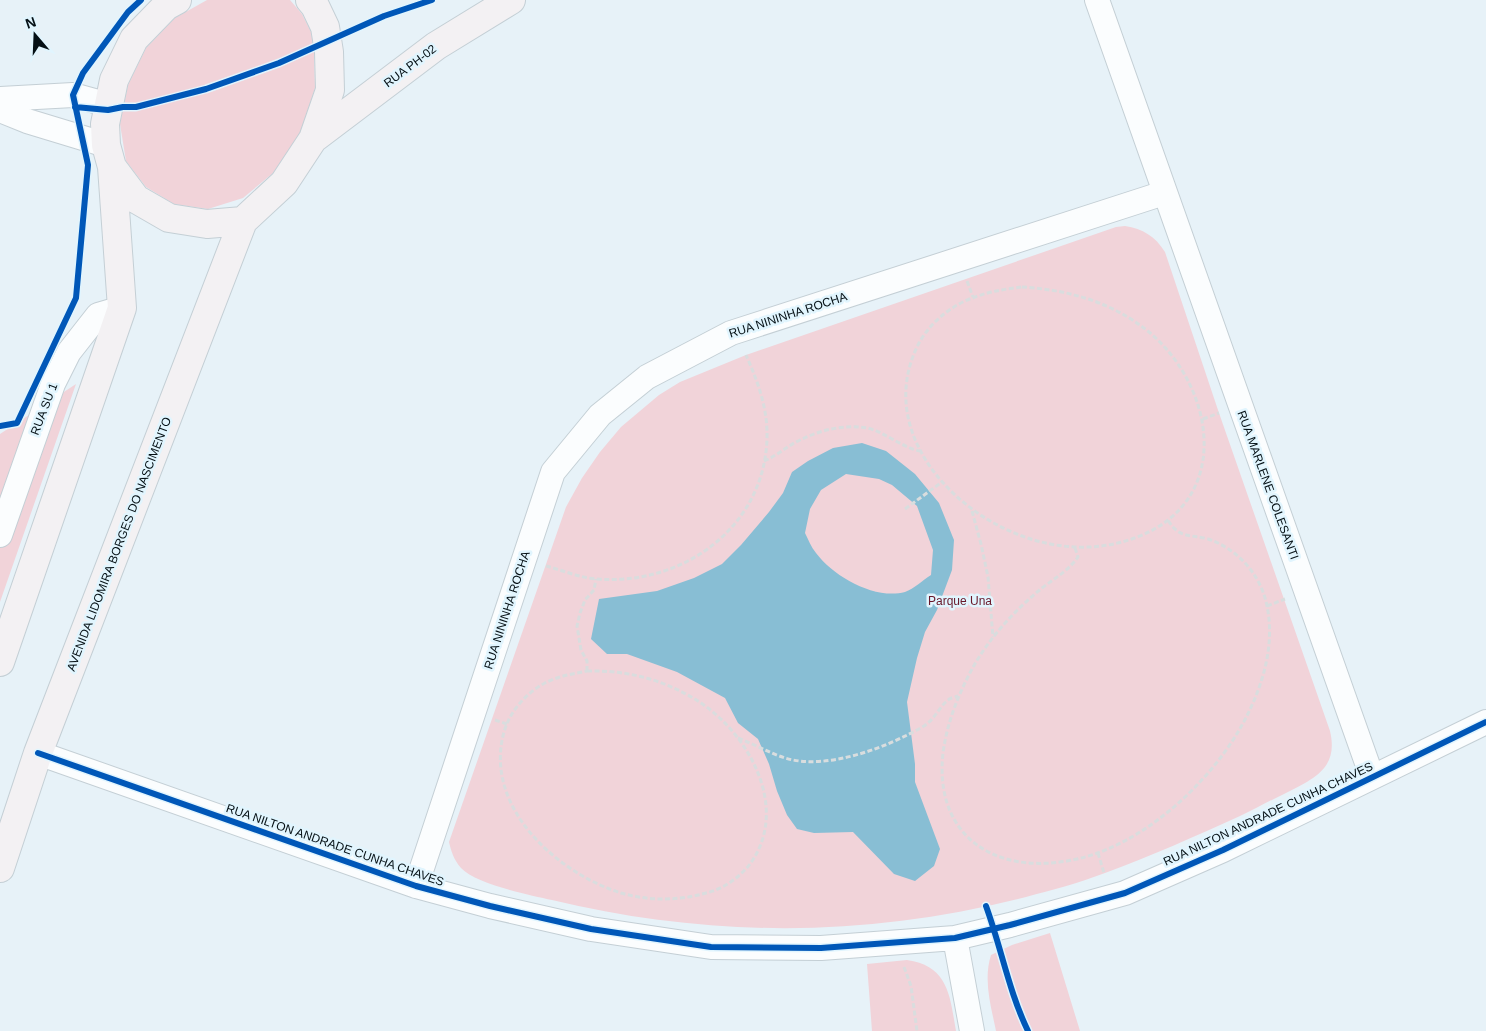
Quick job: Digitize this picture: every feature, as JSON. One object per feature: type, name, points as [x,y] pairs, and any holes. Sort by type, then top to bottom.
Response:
[{"type":"street","points":[[0,662],[122,308],[105,124],[114,80],[134,39],[166,6],[177,0]]},
{"type":"street","points":[[0,110],[109,156],[136,199],[169,218],[207,224],[243,221],[284,183],[313,139],[330,90],[329,52],[325,28],[315,6],[310,0]]},
{"type":"street","name":"RUA PH-02","points":[[313,139],[436,46],[511,0]]},
{"type":"street","name":"RUA MARLENE COLESANTI","points":[[1097,0],[1372,777]]},
{"type":"street","points":[[0,99],[73,94],[109,105]]},
{"type":"street","name":"RUA NININHA ROCHA","points":[[416,886],[553,472],[600,416],[647,377],[731,333],[1164,193]]},
{"type":"street","name":"AVENIDA LIDOMIRA BORGES DO NASCIMENTO","points":[[0,868],[38,753],[243,221]]},
{"type":"street","name":"RUA SU 1","points":[[0,535],[52,384],[69,352],[98,314],[122,308]]},
{"type":"street","name":"RUA NILTON ANDRADE CUNHA CHAVES","points":[[38,753],[416,886],[490,906],[591,929],[711,947],[821,948],[955,938],[1010,925],[1125,892],[1223,850],[1486,722]]},
{"type":"street","points":[[955,938],[972,1031]]},
{"type":"path","points":[[966,279],[973,297]]},
{"type":"path","points":[[1022,287],[1049,289],[1076,294],[1102,303],[1149,333],[1168,352],[1184,373],[1196,396],[1203,419],[1205,442],[1202,465],[1195,486],[1184,504],[1168,520],[1148,533],[1126,542],[1101,547],[1075,548],[1048,544],[1022,537],[996,526],[972,511],[952,493],[934,473],[920,451],[911,427],[906,404],[906,381],[911,360],[920,339],[935,322],[952,308],[973,297],[997,290],[1022,287]]},
{"type":"path","points":[[545,566],[596,579],[639,578],[662,573],[683,564],[703,553],[721,538],[736,521],[755,489],[764,461],[767,440],[766,417],[762,396],[746,355],[738,358]]},
{"type":"path","points":[[1216,404],[1222,422]]},
{"type":"path","points":[[1203,419],[1219,413]]},
{"type":"path","points":[[764,461],[773,458],[799,440],[832,429],[851,427],[869,428],[920,451]]},
{"type":"path","points":[[905,509],[942,482]]},
{"type":"path","points":[[972,511],[988,577],[993,638]]},
{"type":"path","points":[[1075,548],[1078,558],[1070,568],[1042,588],[1016,612],[993,638],[974,666],[959,696],[948,725],[943,754],[943,781],[948,805],[958,826],[973,843],[993,855],[1016,862],[1041,864],[1069,861],[1098,852],[1128,839],[1170,810],[1208,775],[1229,747],[1246,718],[1259,688],[1267,659],[1270,631],[1267,606],[1259,583],[1246,564],[1229,549],[1208,539],[1174,530],[1168,520]]},
{"type":"path","points":[[542,575],[548,557]]},
{"type":"path","points":[[586,671],[587,661],[581,650],[577,626],[585,600],[594,590],[596,579]]},
{"type":"path","points":[[1267,606],[1285,600],[1281,590]]},
{"type":"path","points":[[586,671],[634,674],[680,691],[702,704],[721,720],[738,738],[751,757],[766,798],[767,818],[764,838],[757,855],[745,870],[730,882],[712,892],[670,900],[622,893],[599,884],[569,868],[538,842],[523,822],[511,803],[500,762],[502,742],[507,724],[516,708],[529,694],[546,683],[565,675],[586,671]]},
{"type":"path","points":[[738,738],[785,758],[808,762],[845,758],[879,749],[927,724],[948,700],[959,696]]},
{"type":"path","points":[[492,719],[507,724]]},
{"type":"path","points":[[1098,852],[1104,874]]},
{"type":"path","points":[[1096,876],[1113,870]]},
{"type":"path","points":[[896,942],[911,986],[917,1031]]},
{"type":"green space","points":[[207,0],[290,0],[302,14],[311,32],[315,88],[300,133],[273,173],[243,198],[208,209],[174,204],[146,187],[126,161],[120,124],[128,85],[146,48],[175,18]]},
{"type":"green space","name":"Parque Una","points":[[1125,226],[1148,234],[1165,252],[1330,731],[1331,755],[1321,771],[1305,783],[1240,816],[1156,853],[1095,877],[1026,897],[908,920],[849,926],[789,928],[730,927],[671,921],[611,912],[517,892],[478,879],[461,868],[456,862],[449,842],[566,507],[582,478],[621,427],[659,395],[680,382],[746,355],[1116,227]]},
{"type":"green space","points":[[76,384],[0,602],[0,434]]},
{"type":"green space","points":[[1050,933],[1080,1031],[996,1031],[988,983],[991,955],[1012,945]]},
{"type":"green space","points":[[907,960],[921,963],[932,969],[939,976],[949,995],[956,1031],[872,1031],[867,964]]},
{"type":"water","points":[[862,443],[886,451],[915,474],[939,503],[954,540],[952,570],[937,610],[925,632],[907,702],[915,764],[915,782],[940,849],[934,866],[915,881],[894,874],[853,832],[814,833],[797,829],[787,815],[758,739],[738,723],[725,698],[677,672],[627,654],[607,654],[591,639],[599,599],[657,591],[694,578],[722,564],[769,512],[783,493],[792,472],[833,448]],"holes":[[[846,474],[879,479],[892,485],[917,506],[933,550],[931,575],[905,592],[881,593],[868,590],[844,578],[816,553],[805,533],[810,509],[821,490]]]},
{"type":"cycle path","points":[[0,426],[17,423],[76,298],[88,165],[73,95],[83,73],[128,12],[141,0]]},
{"type":"cycle path","points":[[75,107],[108,110],[136,107],[206,89],[279,63],[384,16],[432,0]]},
{"type":"cycle path","points":[[38,753],[416,886],[490,906],[591,929],[711,947],[821,948],[955,938],[1010,925],[1125,893],[1223,850],[1486,722]]},
{"type":"cycle path","points":[[986,906],[1010,985],[1028,1031]]}]
